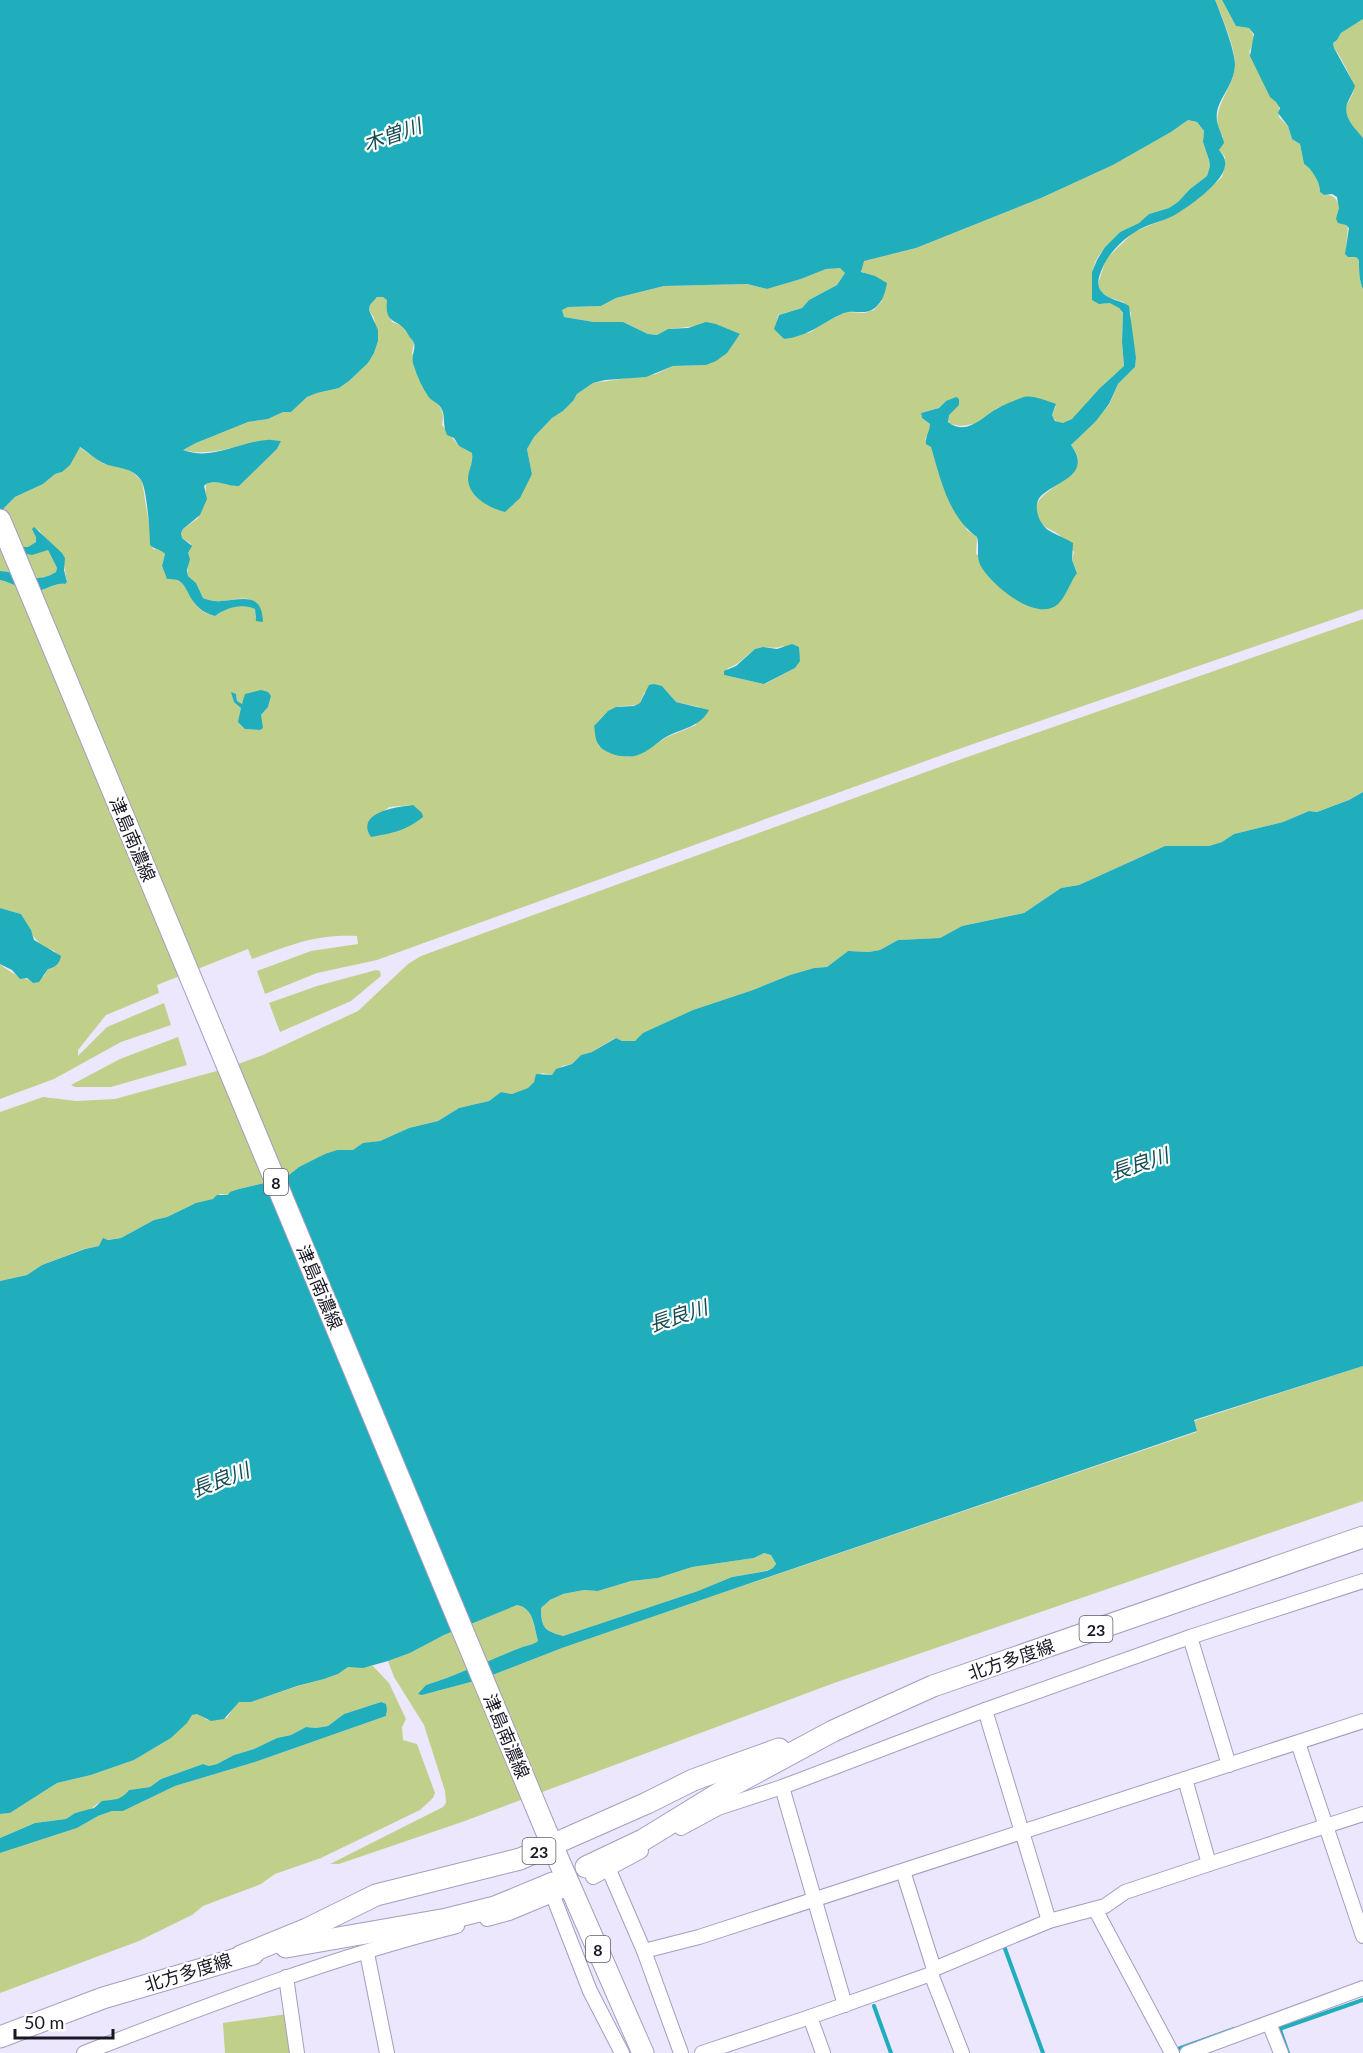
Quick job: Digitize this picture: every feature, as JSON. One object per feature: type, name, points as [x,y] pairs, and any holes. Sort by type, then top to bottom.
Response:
[{"type":"main road","name":"津島南濃線","points":[[0,520],[552,1845],[643,2053]]},
{"type":"main road","name":"北方多度線","points":[[833,1731],[933,1686],[1363,1537]]},
{"type":"main road","name":"23","points":[[241,1956],[307,1929],[376,1895],[520,1859],[693,1780],[833,1731]]},
{"type":"main road","points":[[590,1872],[731,1786],[833,1731]]},
{"type":"main road","points":[[241,1956],[447,1919],[558,1889]]},
{"type":"main road","name":"北方多度線","points":[[0,2037],[103,1998],[241,1956]]},
{"type":"street","points":[[590,1872],[609,1870],[718,1808],[782,1787],[985,1710],[1190,1637],[1363,1581]]},
{"type":"street","points":[[1190,1637],[1229,1765]]},
{"type":"street","points":[[985,1710],[1049,1921]]},
{"type":"street","points":[[644,1951],[699,1937],[1363,1721]]},
{"type":"street","points":[[1298,1743],[1325,1827],[1362,1926]]},
{"type":"street","points":[[1185,1779],[1209,1864]]},
{"type":"street","points":[[782,1787],[845,2005]]},
{"type":"street","points":[[702,2053],[810,2018],[933,1972],[1049,1921],[1105,1906],[1125,1892],[1363,1815]]},
{"type":"street","points":[[609,1870],[644,1951],[681,2053]]},
{"type":"street","points":[[903,1871],[933,1972],[962,2053]]},
{"type":"street","points":[[84,2053],[286,1977],[392,1944],[509,1913],[558,1889],[590,1991],[622,2053]]},
{"type":"street","points":[[1095,1909],[1172,2053]]},
{"type":"street","points":[[367,1953],[387,2053]]},
{"type":"street","points":[[286,1977],[297,2053]]},
{"type":"street","points":[[1187,2053],[1363,1988]]},
{"type":"street","points":[[810,2018],[823,2053]]},
{"type":"street","points":[[1269,2023],[1281,2053]]},
{"type":"green space","points":[[1215,0],[1222,0],[1236,26],[1249,28],[1253,34],[1254,40],[1249,52],[1274,100],[1279,104],[1279,117],[1288,126],[1292,139],[1300,144],[1304,164],[1315,176],[1320,192],[1333,197],[1339,204],[1348,228],[1346,248],[1348,257],[1356,257],[1359,260],[1363,289],[1363,609],[956,750],[377,960],[317,973],[265,994],[257,971],[311,951],[358,944],[357,936],[316,939],[252,959],[248,949],[157,985],[159,993],[106,1015],[78,1050],[78,1056],[107,1027],[164,1003],[171,1025],[121,1042],[54,1079],[0,1099],[0,964],[33,983],[44,976],[48,969],[53,968],[55,951],[37,941],[21,914],[0,908],[0,580],[33,591],[67,582],[62,553],[48,542],[38,529],[36,542],[28,547],[22,547],[2,514],[4,508],[15,497],[62,472],[79,447],[104,464],[121,466],[142,481],[153,549],[161,550],[165,554],[162,566],[166,576],[183,584],[197,606],[211,615],[215,616],[231,608],[244,606],[255,609],[255,618],[262,616],[259,608],[251,600],[217,601],[203,598],[196,583],[188,576],[188,553],[191,544],[182,538],[181,533],[198,518],[205,503],[206,484],[218,482],[239,486],[277,449],[281,441],[252,443],[208,452],[183,450],[248,422],[268,419],[283,412],[291,412],[307,397],[339,388],[349,381],[368,363],[378,341],[374,318],[369,310],[377,297],[388,300],[387,306],[392,322],[404,326],[414,343],[412,353],[442,411],[442,425],[459,446],[472,453],[473,465],[469,472],[476,497],[498,510],[523,489],[532,474],[527,449],[534,437],[573,401],[577,394],[593,383],[656,374],[673,366],[706,365],[740,335],[716,324],[668,329],[657,335],[648,334],[623,322],[594,322],[564,317],[561,310],[568,307],[601,306],[616,298],[664,286],[747,284],[767,289],[826,269],[840,267],[845,273],[837,285],[809,300],[802,308],[778,315],[775,329],[784,339],[811,332],[846,312],[864,313],[874,310],[882,301],[866,274],[861,271],[863,261],[916,248],[1041,198],[1113,165],[1188,120],[1197,122],[1204,131],[1203,142],[1210,166],[1207,176],[1169,208],[1149,214],[1139,223],[1120,232],[1105,247],[1096,260],[1092,272],[1092,300],[1104,304],[1110,302],[1123,314],[1124,366],[1077,415],[1063,423],[1057,421],[1052,415],[1056,406],[1026,397],[997,408],[979,423],[961,426],[950,424],[947,418],[949,415],[946,401],[939,408],[921,413],[922,418],[930,424],[930,431],[925,439],[931,447],[967,530],[977,537],[976,554],[1057,604],[1077,572],[1072,560],[1074,552],[1060,536],[1041,523],[1036,509],[1040,499],[1076,468],[1078,458],[1071,445],[1109,405],[1118,384],[1135,367],[1131,313],[1123,302],[1101,292],[1098,284],[1106,259],[1134,232],[1172,216],[1208,190],[1222,177],[1225,166],[1225,157],[1219,150],[1223,137],[1217,118],[1231,82],[1235,62],[1230,39]],"holes":[[[783,646],[795,668],[765,684],[724,675],[728,668],[736,665],[756,649]],[[662,686],[676,702],[699,707],[696,725],[667,737],[640,754],[628,757],[608,752],[598,745],[594,726],[613,709],[640,703],[644,693]],[[232,693],[236,694],[237,701],[242,704],[271,696],[268,707],[261,715],[260,730],[245,729],[241,708]],[[413,805],[367,825],[389,807]]]},
{"type":"green space","points":[[1363,19],[1363,138],[1351,125],[1346,115],[1345,111],[1354,86],[1333,43],[1341,33]]},
{"type":"green space","points":[[0,529],[10,546],[48,550],[57,568],[56,572],[27,580],[0,571]]},
{"type":"green space","points":[[1363,619],[1363,792],[1349,800],[1317,812],[1309,811],[1283,822],[1234,834],[1222,842],[1209,846],[1165,846],[1079,885],[1061,888],[1024,913],[962,926],[940,938],[898,940],[880,950],[869,952],[848,951],[827,967],[790,975],[693,1010],[644,1033],[635,1041],[622,1041],[615,1038],[592,1052],[581,1055],[572,1064],[562,1066],[552,1075],[542,1073],[529,1088],[512,1094],[501,1092],[489,1101],[459,1108],[438,1121],[409,1128],[353,1150],[337,1150],[299,1167],[285,1178],[239,1189],[228,1195],[220,1194],[213,1199],[154,1220],[121,1238],[106,1240],[99,1246],[84,1249],[42,1265],[27,1275],[0,1281],[0,1112],[43,1097],[76,1101],[115,1099],[224,1069],[263,1055],[358,1011],[408,964],[421,956],[956,761]]},
{"type":"green space","points":[[376,970],[380,971],[381,976],[351,1001],[280,1032],[269,1003],[317,986]]},
{"type":"green space","points":[[178,1037],[187,1065],[111,1087],[71,1085],[120,1059]]},
{"type":"green space","points":[[1363,1366],[1363,1501],[834,1683],[462,1822],[339,1864],[330,1864],[443,1807],[446,1803],[445,1791],[424,1725],[394,1677],[388,1661],[517,1605],[523,1607],[530,1614],[538,1641],[426,1685],[422,1695],[482,1679],[562,1648],[1197,1432],[1194,1421]]},
{"type":"green space","points":[[764,1553],[771,1555],[776,1565],[766,1571],[732,1577],[698,1591],[563,1636],[548,1630],[543,1624],[541,1608],[550,1600],[563,1594],[584,1590],[598,1591],[631,1581],[658,1578],[692,1567],[754,1558]]},
{"type":"green space","points":[[373,1666],[389,1683],[406,1719],[402,1727],[403,1740],[417,1744],[435,1793],[433,1798],[420,1810],[321,1858],[275,1874],[261,1884],[203,1906],[192,1915],[139,1941],[0,1993],[0,1853],[77,1828],[112,1811],[123,1811],[175,1786],[255,1762],[386,1716],[387,1710],[381,1702],[344,1714],[328,1726],[306,1727],[217,1764],[209,1766],[203,1764],[161,1779],[150,1787],[129,1790],[116,1801],[109,1800],[97,1804],[90,1810],[75,1813],[66,1819],[35,1823],[0,1838],[0,1814],[10,1813],[57,1783],[91,1775],[134,1760],[171,1738],[192,1715],[197,1713],[207,1720],[227,1718],[239,1702],[251,1702],[324,1679],[348,1667]]},
{"type":"green space","points":[[287,2014],[293,2053],[225,2053],[223,2023]]},
{"type":"water","name":"木曽川","points":[[0,0],[1215,0],[1230,40],[1235,63],[1233,77],[1217,112],[1218,125],[1224,143],[1219,150],[1225,161],[1223,173],[1204,194],[1187,207],[1173,216],[1140,229],[1125,239],[1108,258],[1098,280],[1104,294],[1129,306],[1136,358],[1135,367],[1118,384],[1109,404],[1096,421],[1071,445],[1077,456],[1078,464],[1075,471],[1046,492],[1038,501],[1037,513],[1043,525],[1073,543],[1072,560],[1077,573],[1058,604],[1049,609],[1028,606],[1005,592],[982,568],[977,537],[959,519],[952,508],[931,447],[926,444],[930,424],[922,418],[921,413],[939,408],[946,401],[956,397],[959,399],[959,405],[949,415],[948,422],[962,427],[974,424],[1007,404],[1024,397],[1032,397],[1056,404],[1052,415],[1055,421],[1063,423],[1072,419],[1124,366],[1123,313],[1110,303],[1099,304],[1092,300],[1092,272],[1105,247],[1120,232],[1139,223],[1149,214],[1169,208],[1207,176],[1210,166],[1203,142],[1204,131],[1197,122],[1188,120],[1113,165],[1041,198],[916,248],[864,261],[861,272],[887,283],[878,305],[867,312],[844,313],[801,335],[784,339],[774,329],[779,315],[802,308],[809,300],[837,285],[845,273],[840,268],[826,269],[767,289],[747,284],[664,286],[616,298],[601,306],[568,307],[562,310],[564,317],[594,322],[623,322],[648,334],[657,335],[668,329],[688,328],[706,322],[740,334],[727,353],[706,365],[673,366],[646,377],[605,380],[593,383],[577,394],[563,411],[552,418],[534,437],[527,449],[532,474],[520,498],[505,512],[491,507],[473,493],[468,480],[472,453],[459,446],[454,438],[447,435],[442,411],[438,404],[428,396],[415,370],[414,342],[405,330],[388,315],[387,300],[377,297],[369,310],[378,330],[378,341],[374,353],[368,363],[349,381],[339,388],[307,397],[291,412],[283,412],[268,419],[248,422],[183,450],[194,453],[215,452],[256,441],[281,441],[277,449],[239,486],[215,482],[206,484],[204,486],[207,499],[200,515],[181,533],[182,538],[192,546],[188,553],[190,559],[188,576],[196,583],[203,598],[217,601],[243,599],[255,601],[262,612],[263,622],[256,621],[255,609],[245,606],[234,607],[215,616],[206,613],[194,603],[181,582],[167,579],[162,566],[165,554],[150,545],[149,522],[141,480],[133,472],[97,460],[80,447],[70,465],[62,472],[15,497],[4,508],[2,514],[22,547],[28,547],[36,542],[32,529],[34,527],[62,553],[65,558],[64,570],[67,582],[33,591],[0,580],[0,571],[41,578],[56,572],[57,568],[48,550],[32,555],[22,553],[0,529]]},
{"type":"water","points":[[1222,0],[1363,0],[1363,19],[1341,33],[1333,43],[1355,86],[1347,104],[1347,114],[1350,122],[1363,138],[1363,289],[1359,260],[1345,254],[1349,228],[1338,223],[1336,219],[1339,208],[1337,197],[1320,192],[1315,176],[1304,164],[1300,144],[1292,139],[1288,126],[1278,113],[1280,108],[1270,97],[1250,56],[1254,34],[1249,28],[1236,26]]},
{"type":"water","points":[[792,644],[799,647],[800,661],[795,668],[764,684],[724,675],[724,671],[736,666],[755,649],[763,647],[777,649]]},
{"type":"water","points":[[649,685],[662,686],[676,702],[709,710],[700,721],[666,737],[638,755],[628,757],[616,755],[601,748],[596,740],[594,726],[608,711],[616,707],[634,706],[640,703]]},
{"type":"water","points":[[261,690],[268,692],[271,696],[268,707],[261,715],[263,728],[260,730],[245,729],[238,722],[241,708],[234,702],[231,692],[236,694],[237,701],[242,704],[245,694]]},
{"type":"water","name":"長良川","points":[[1363,792],[1363,1366],[1194,1420],[1197,1431],[562,1648],[482,1679],[422,1695],[418,1694],[426,1685],[538,1641],[530,1614],[517,1605],[388,1661],[363,1668],[348,1667],[324,1679],[251,1702],[239,1702],[224,1719],[211,1721],[197,1714],[192,1715],[171,1738],[134,1760],[91,1775],[57,1783],[10,1813],[0,1814],[0,1281],[27,1275],[42,1265],[99,1246],[103,1238],[108,1240],[121,1238],[154,1220],[167,1217],[196,1203],[213,1199],[217,1195],[228,1195],[239,1189],[285,1178],[299,1167],[325,1154],[337,1150],[353,1150],[363,1143],[380,1141],[409,1128],[438,1121],[459,1108],[489,1101],[501,1092],[512,1094],[528,1088],[534,1082],[536,1074],[552,1075],[556,1069],[572,1064],[581,1055],[592,1052],[616,1038],[622,1041],[635,1041],[643,1033],[693,1010],[790,975],[827,967],[848,951],[869,952],[880,950],[898,940],[940,938],[962,926],[1024,913],[1061,888],[1079,885],[1165,846],[1209,846],[1222,842],[1234,834],[1283,822],[1309,811],[1317,812]],"holes":[[[764,1553],[771,1555],[776,1564],[767,1571],[732,1577],[698,1591],[563,1636],[548,1630],[543,1624],[541,1608],[550,1600],[563,1594],[584,1590],[598,1591],[631,1581],[658,1578],[692,1567],[754,1558]]]},
{"type":"water","points":[[413,805],[423,817],[398,831],[371,837],[368,829],[373,816],[388,809]]},
{"type":"water","points":[[0,908],[21,914],[34,940],[61,956],[57,965],[48,969],[39,982],[33,983],[27,978],[20,979],[12,970],[0,964]]},
{"type":"water","points":[[381,1702],[386,1704],[386,1716],[255,1762],[175,1786],[123,1811],[112,1811],[77,1828],[0,1853],[0,1838],[35,1823],[66,1819],[75,1813],[94,1808],[102,1801],[120,1798],[129,1790],[150,1787],[161,1779],[203,1764],[209,1766],[217,1764],[306,1727],[328,1726],[344,1714]]},
{"type":"waterway","points":[[1004,1946],[1043,2053]]},
{"type":"waterway","points":[[1279,2029],[1363,2000]]},
{"type":"waterway","points":[[874,2006],[891,2053]]},
{"type":"waterway","points":[[1279,2027],[1288,2053]]},
{"type":"waterway","points":[[1178,2049],[1234,2029]]}]
